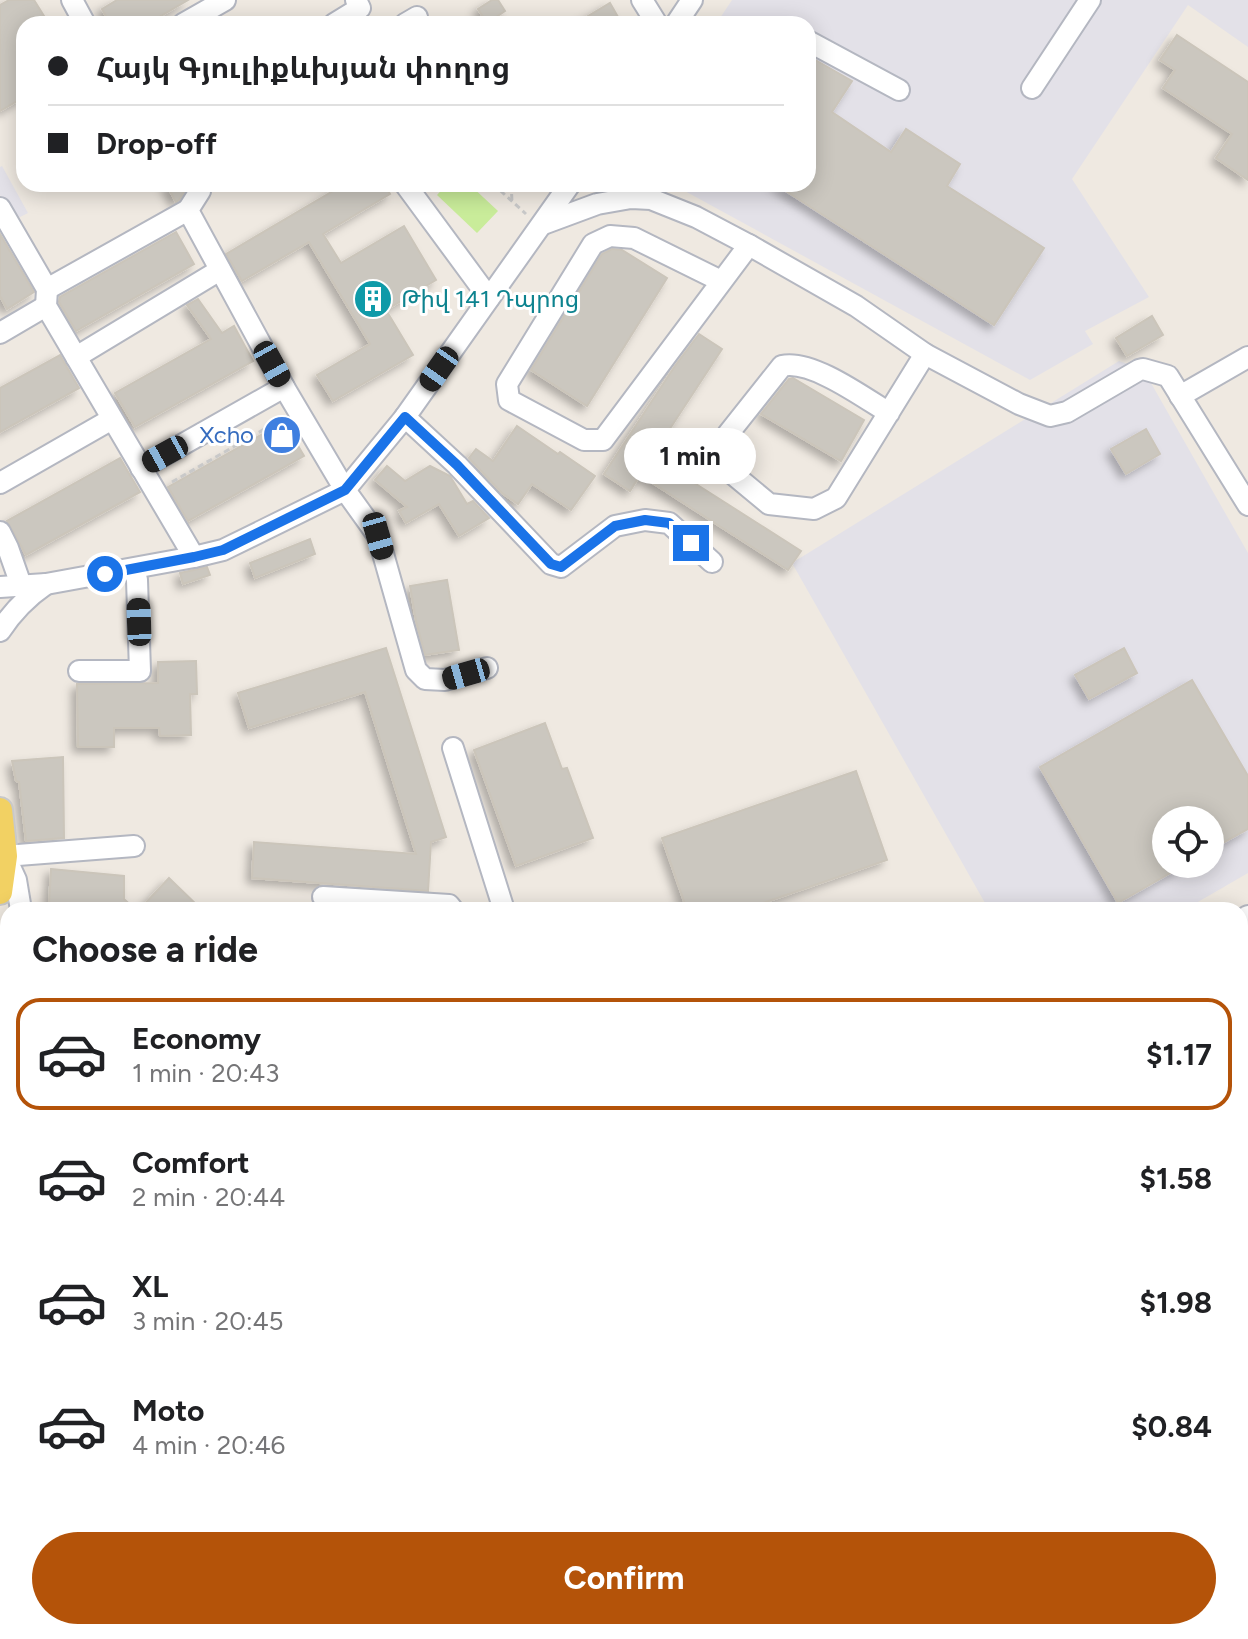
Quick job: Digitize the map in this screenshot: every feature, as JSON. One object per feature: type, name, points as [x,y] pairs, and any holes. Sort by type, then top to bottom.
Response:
[{"type":"main road","points":[[0,810],[5,856],[0,892]]},
{"type":"street","points":[[197,16],[225,0]]},
{"type":"street","points":[[347,16],[360,8],[356,0]]},
{"type":"street","points":[[1032,88],[1090,0]]},
{"type":"street","points":[[816,45],[899,90]]},
{"type":"street","points":[[0,333],[46,298],[188,210],[199,192]]},
{"type":"street","points":[[411,192],[489,298]]},
{"type":"street","points":[[0,532],[8,548],[10,586],[46,584],[223,550],[345,490],[405,417],[489,298],[534,219],[562,192]]},
{"type":"street","points":[[534,219],[632,192]]},
{"type":"street","points":[[637,192],[696,217],[749,245],[856,306],[925,354],[1019,404],[1050,416],[1067,412],[1143,369],[1168,376],[1242,481],[1248,505]]},
{"type":"street","points":[[0,208],[76,357],[194,557]]},
{"type":"street","points":[[188,210],[284,387],[345,490],[378,536],[416,670],[425,679],[445,680],[487,668]]},
{"type":"street","points":[[721,281],[634,238],[610,236],[593,244],[507,384],[509,400],[584,440],[603,440],[749,245]]},
{"type":"street","points":[[76,357],[220,270]]},
{"type":"street","points":[[889,413],[812,368],[792,364],[782,366],[728,434],[723,445],[722,465],[769,504],[814,509],[836,498],[889,413],[925,354]]},
{"type":"street","points":[[1180,396],[1248,357]]},
{"type":"street","points":[[141,468],[284,387]]},
{"type":"street","points":[[405,417],[457,465],[551,564],[561,567],[615,526],[645,520],[669,523],[712,562]]},
{"type":"street","points":[[0,483],[112,419]]},
{"type":"street","points":[[79,671],[140,671],[134,569]]},
{"type":"street","points":[[0,631],[27,597],[46,584]]},
{"type":"street","points":[[453,748],[501,902]]},
{"type":"street","points":[[20,902],[16,880],[5,856],[134,846]]},
{"type":"street","points":[[323,897],[402,902]]},
{"type":"path","points":[[502,192],[534,219]]},
{"type":"path","points":[[511,192],[512,201]]},
{"type":"path","points":[[155,492],[298,410]]},
{"type":"shaded area","points":[[732,0],[1248,0],[1248,47],[1188,5],[1072,179],[1149,297],[1085,331],[1093,344],[1030,380],[687,192],[816,192],[816,16],[721,16]]},
{"type":"shaded area","points":[[0,167],[28,213],[14,220],[0,195]]},
{"type":"shaded area","points":[[1119,361],[1143,369],[1248,553],[1248,873],[1198,902],[984,902],[792,563]]},
{"type":"green space","points":[[440,192],[478,192],[498,211],[477,233],[437,195]]},
{"type":"building","points":[[9,0],[34,0],[44,16],[16,16],[16,102],[0,111],[0,5]]},
{"type":"building","points":[[117,0],[188,0],[161,16],[106,16],[102,9]]},
{"type":"building","points":[[492,0],[498,0],[505,11],[498,16],[482,16],[478,9]]},
{"type":"building","points":[[610,3],[617,16],[588,16]]},
{"type":"building","points":[[1177,35],[1248,82],[1248,180],[1216,158],[1232,134],[1163,88],[1175,70],[1160,60]]},
{"type":"building","points":[[816,60],[852,81],[832,112],[891,152],[906,129],[960,164],[947,186],[1044,248],[994,325],[787,192],[816,192]]},
{"type":"building","points":[[170,192],[184,192],[179,200],[176,202]]},
{"type":"building","name":"Թիվ 141 Դպրոց","points":[[331,192],[389,192],[323,234],[341,263],[404,226],[436,280],[386,310],[413,355],[333,401],[317,375],[370,344],[309,242],[242,281],[226,254]]},
{"type":"building","points":[[176,232],[194,264],[76,331],[59,302],[60,297]]},
{"type":"building","points":[[0,234],[34,292],[7,309],[0,296]]},
{"type":"building","points":[[612,249],[622,250],[667,278],[587,406],[531,370],[602,254]]},
{"type":"building","points":[[198,299],[222,333],[234,326],[253,361],[135,427],[115,393],[211,339],[187,305]]},
{"type":"building","points":[[1152,316],[1163,335],[1127,356],[1116,338]]},
{"type":"building","points":[[699,334],[722,349],[652,456],[801,551],[788,570],[640,475],[630,491],[604,474]]},
{"type":"building","points":[[60,355],[79,388],[0,432],[0,388]]},
{"type":"building","points":[[793,378],[864,420],[841,461],[761,414]]},
{"type":"building","points":[[284,422],[304,456],[188,521],[168,487]]},
{"type":"building","points":[[517,426],[595,476],[571,510],[532,484],[518,504],[502,493],[469,458],[476,449],[493,461]]},
{"type":"building","points":[[1146,429],[1160,454],[1126,474],[1111,449]]},
{"type":"building","points":[[120,458],[140,492],[26,555],[7,521]]},
{"type":"building","points":[[387,466],[405,481],[430,466],[450,476],[467,504],[473,501],[489,518],[459,536],[439,504],[406,523],[399,511],[407,507],[375,480]]},
{"type":"building","points":[[310,539],[315,554],[255,578],[250,563]]},
{"type":"building","points":[[207,567],[210,575],[183,584],[180,573]]},
{"type":"building","points":[[447,580],[459,650],[425,655],[410,586]]},
{"type":"building","points":[[386,648],[446,837],[431,842],[428,891],[252,878],[254,842],[416,854],[365,692],[249,728],[238,693]]},
{"type":"building","points":[[1124,648],[1137,673],[1089,699],[1075,675]]},
{"type":"building","points":[[196,661],[197,694],[190,694],[191,735],[160,736],[159,728],[114,728],[114,747],[78,747],[77,684],[158,683],[158,662]]},
{"type":"building","points":[[1192,680],[1248,776],[1248,829],[1224,842],[1224,806],[1152,806],[1152,878],[1162,878],[1117,902],[1040,767]]},
{"type":"building","points":[[545,723],[562,769],[567,768],[593,838],[516,866],[474,750]]},
{"type":"building","points":[[63,757],[64,838],[26,841],[19,782],[16,781],[12,761]]},
{"type":"building","points":[[856,771],[887,860],[766,902],[684,902],[662,838]]},
{"type":"building","points":[[51,869],[124,876],[124,899],[127,902],[49,902]]},
{"type":"building","points":[[169,878],[194,902],[146,902]]},
{"type":"place","name":"Թիվ 141 Դպրոց","points":[[373,299]]},
{"type":"place","name":"Xcho","points":[[282,435]]},
{"type":"route","points":[[105,574],[223,550],[345,490],[405,417],[457,465],[551,564],[561,567],[615,526],[645,520],[669,523],[691,543]]}]
